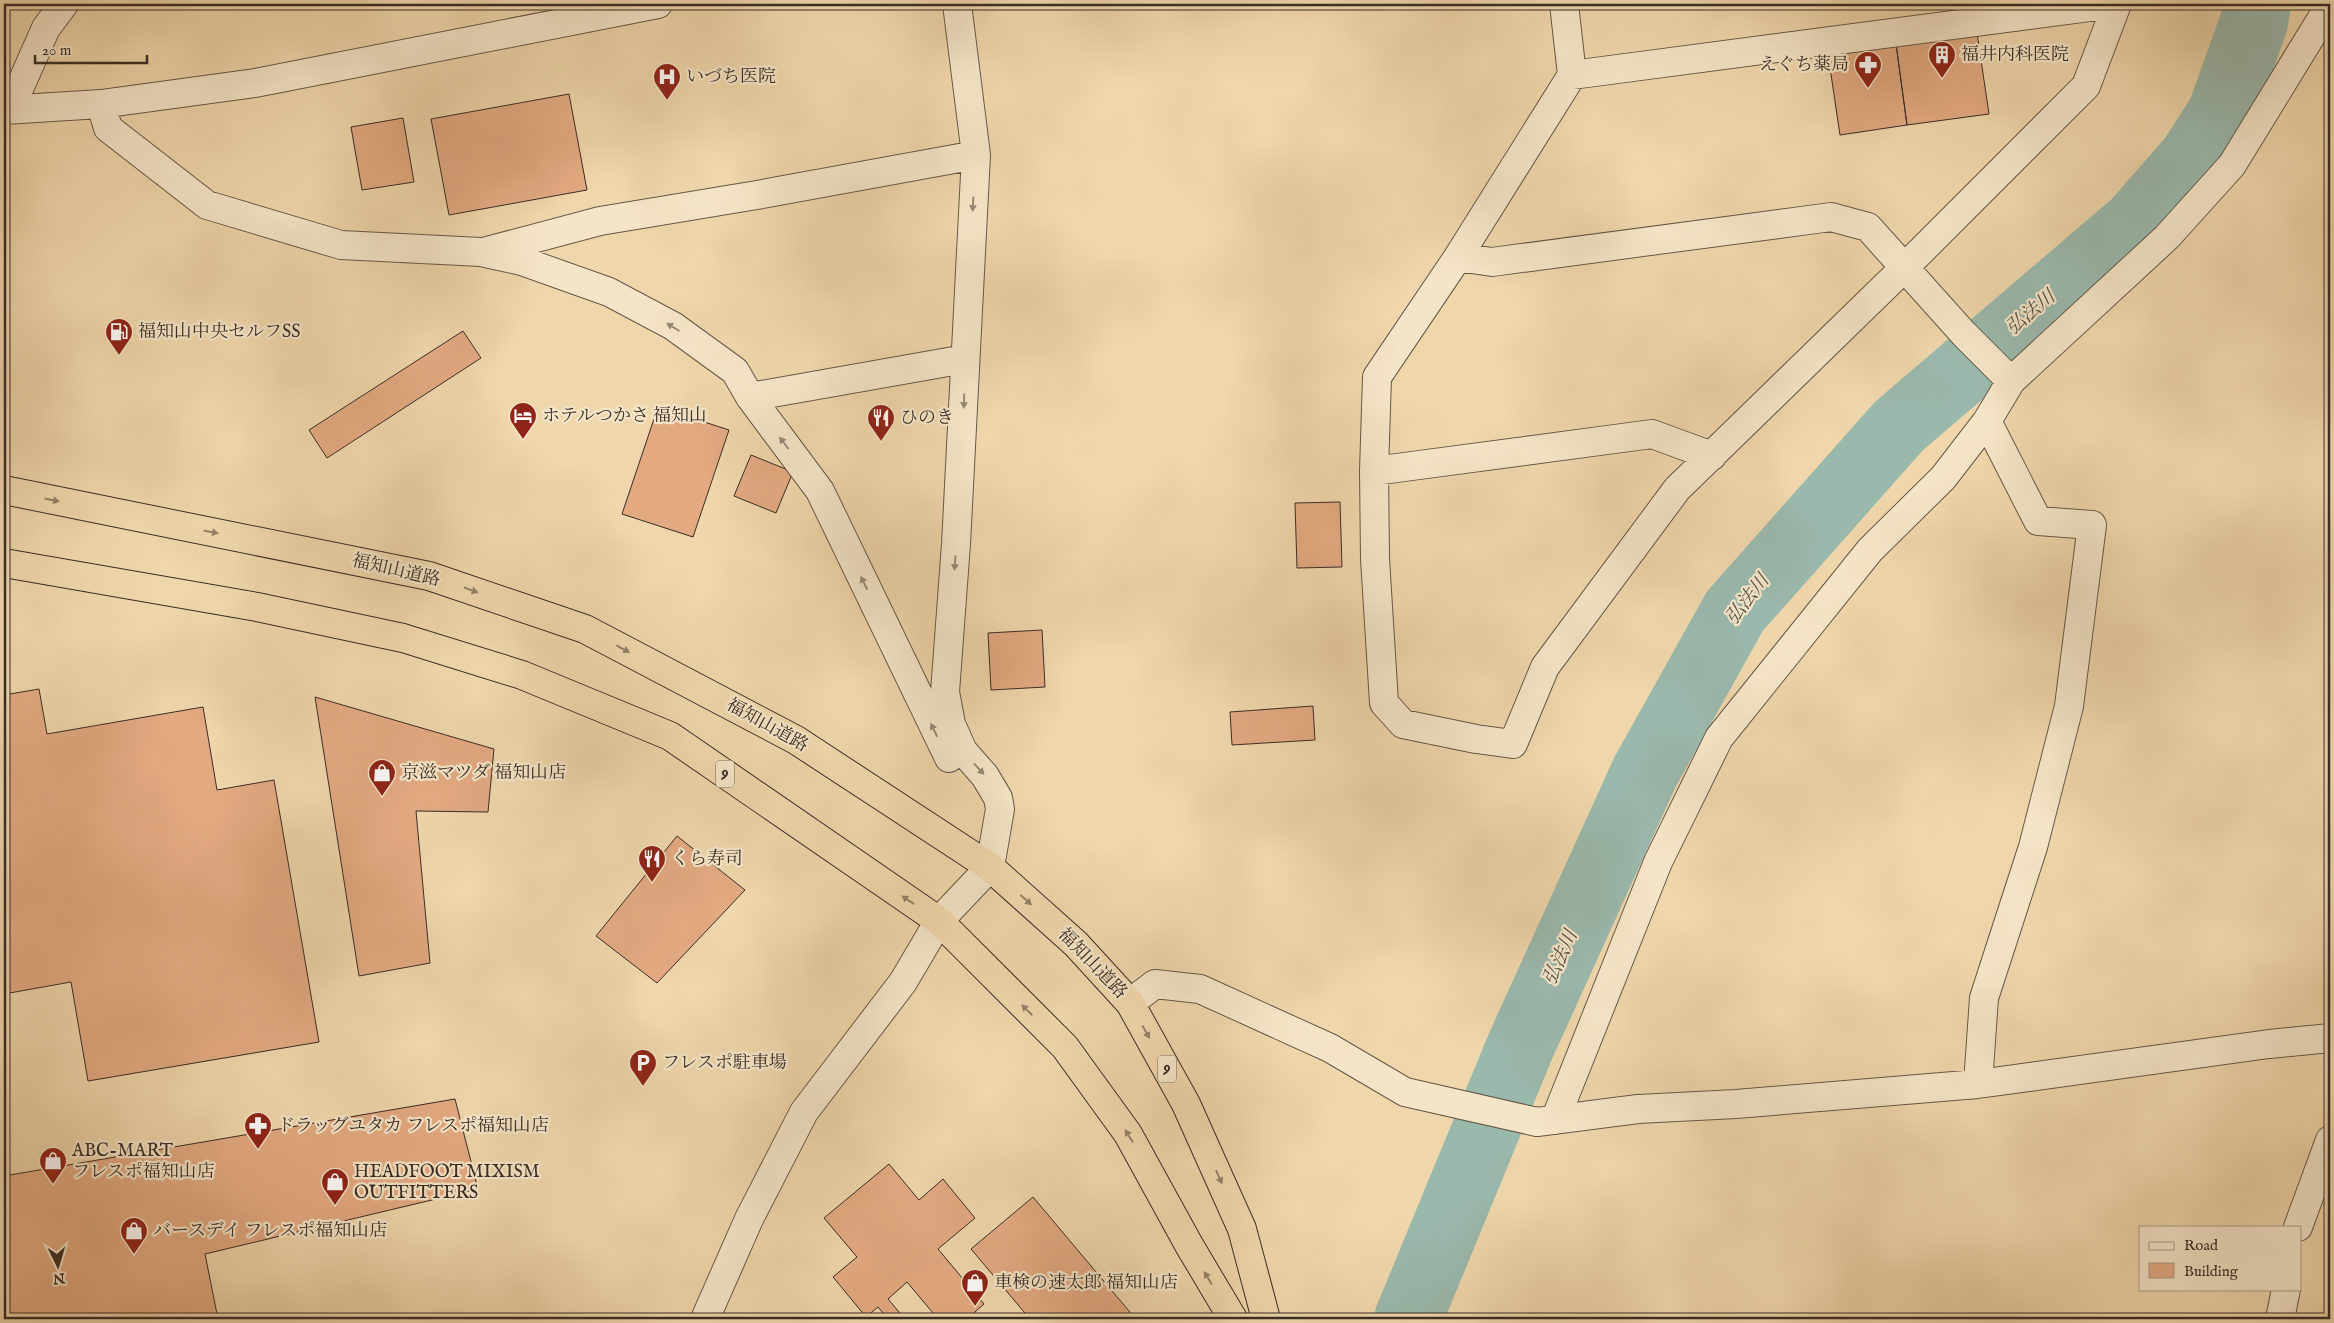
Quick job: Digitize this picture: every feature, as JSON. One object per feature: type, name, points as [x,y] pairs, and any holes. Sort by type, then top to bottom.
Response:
[{"type":"highway","name":"福知山道路","points":[[4,490],[429,576],[585,629],[796,740],[990,867],[1076,944],[1130,1003],[1186,1104],[1242,1229],[1266,1319]]},
{"type":"highway","name":"9","points":[[4,563],[257,607],[403,638],[522,675],[670,736],[939,921],[1065,1047],[1128,1134],[1188,1245],[1233,1319]]},
{"type":"street","points":[[64,4],[46,28],[7,110],[101,104],[255,82],[658,4]]},
{"type":"street","points":[[705,1319],[749,1220],[804,1112],[903,982],[939,921],[990,867],[1000,809],[998,798],[985,776],[963,751],[951,724],[945,692],[957,535],[976,155],[957,4]]},
{"type":"street","points":[[1564,4],[1572,75],[1458,257],[1377,377],[1374,471],[1375,559],[1384,703],[1403,724],[1476,739],[1513,744],[1545,667],[1678,488],[1905,268],[2086,86],[2115,4],[1572,75]]},
{"type":"street","points":[[1555,1120],[1658,862],[1719,738],[1870,550],[1943,478],[1987,421],[2011,381],[2167,237],[2232,165],[2330,5]]},
{"type":"street","points":[[101,104],[108,128],[207,205],[341,245],[481,252],[522,261],[609,292],[673,326],[735,371],[750,398],[820,491],[952,766],[983,800],[990,867]]},
{"type":"street","points":[[481,252],[600,221],[757,195],[976,155]]},
{"type":"street","points":[[1458,257],[1492,262],[1831,217],[1868,227],[1964,334],[2011,381]]},
{"type":"street","points":[[750,398],[965,359]]},
{"type":"street","points":[[1978,1084],[1984,998],[2033,847],[2069,706],[2092,525],[2038,521],[1987,421]]},
{"type":"street","points":[[1374,471],[1652,434],[1712,456]]},
{"type":"street","points":[[1130,1003],[1156,984],[1200,989],[1330,1048],[1405,1092],[1537,1122],[1638,1109],[1736,1104],[1978,1084],[2269,1044],[2330,1038]]},
{"type":"street","points":[[2298,1226],[2330,1140]]},
{"type":"street","points":[[2280,1319],[2286,1290]]},
{"type":"building","name":"福井内科医院","points":[[1977,33],[1989,114],[1907,125],[1896,44]]},
{"type":"building","name":"えぐち薬局","points":[[1896,44],[1907,125],[1840,135],[1828,54]]},
{"type":"building","points":[[569,94],[587,190],[449,215],[431,119]]},
{"type":"building","points":[[403,118],[414,182],[362,190],[351,127]]},
{"type":"building","points":[[463,331],[481,358],[327,458],[309,430]]},
{"type":"building","points":[[658,407],[729,430],[693,537],[622,514]]},
{"type":"building","points":[[751,455],[793,472],[776,513],[734,496]]},
{"type":"building","points":[[1340,502],[1342,567],[1297,568],[1295,503]]},
{"type":"building","points":[[1042,630],[1045,687],[991,690],[988,633]]},
{"type":"building","points":[[39,689],[47,734],[203,707],[217,790],[274,780],[319,1042],[88,1081],[71,982],[4,994],[4,695]]},
{"type":"building","points":[[315,697],[494,749],[488,812],[416,811],[430,963],[359,976]]},
{"type":"building","points":[[1313,706],[1315,740],[1232,745],[1230,712]]},
{"type":"building","points":[[677,836],[745,890],[657,983],[596,936]]},
{"type":"building","points":[[455,1099],[478,1189],[205,1254],[218,1319],[9,1319],[4,1293],[4,1176]]},
{"type":"building","points":[[889,1164],[919,1200],[943,1179],[975,1218],[938,1249],[984,1304],[967,1319],[938,1319],[907,1282],[888,1299],[905,1319],[888,1319],[878,1307],[866,1317],[833,1277],[857,1257],[824,1218]]},
{"type":"building","points":[[1033,1197],[1134,1317],[1132,1319],[1030,1319],[971,1249]]},
{"type":"waterway","name":"弘法川","points":[[1408,1319],[1521,1045],[1645,772],[1735,611],[1899,426],[2136,223],[2192,159],[2221,114],[2254,22],[2257,4]]},
{"type":"place","name":"福井内科医院","points":[[1942,79]]},
{"type":"place","name":"えぐち薬局","points":[[1868,89]]},
{"type":"place","name":"いづち医院","points":[[667,101]]},
{"type":"place","name":"福知山中央セルフSS","points":[[119,356]]},
{"type":"place","name":"ホテルつかさ 福知山","points":[[523,440]]},
{"type":"place","name":"ひのき","points":[[881,442]]},
{"type":"place","name":"京滋マツダ 福知山店","points":[[382,797]]},
{"type":"place","name":"くら寿司","points":[[652,883]]},
{"type":"place","name":"フレスポ駐車場","points":[[643,1087]]},
{"type":"place","name":"ドラッグユタカ フレスポ福知山店","points":[[258,1150]]},
{"type":"place","name":"ABC-MART フレスポ福知山店","points":[[53,1185]]},
{"type":"place","name":"HEADFOOT MIXISM OUTFITTERS","points":[[335,1206]]},
{"type":"place","name":"バースデイ フレスポ福知山店","points":[[134,1255]]},
{"type":"place","name":"車検の速太郎 福知山店","points":[[975,1307]]}]
